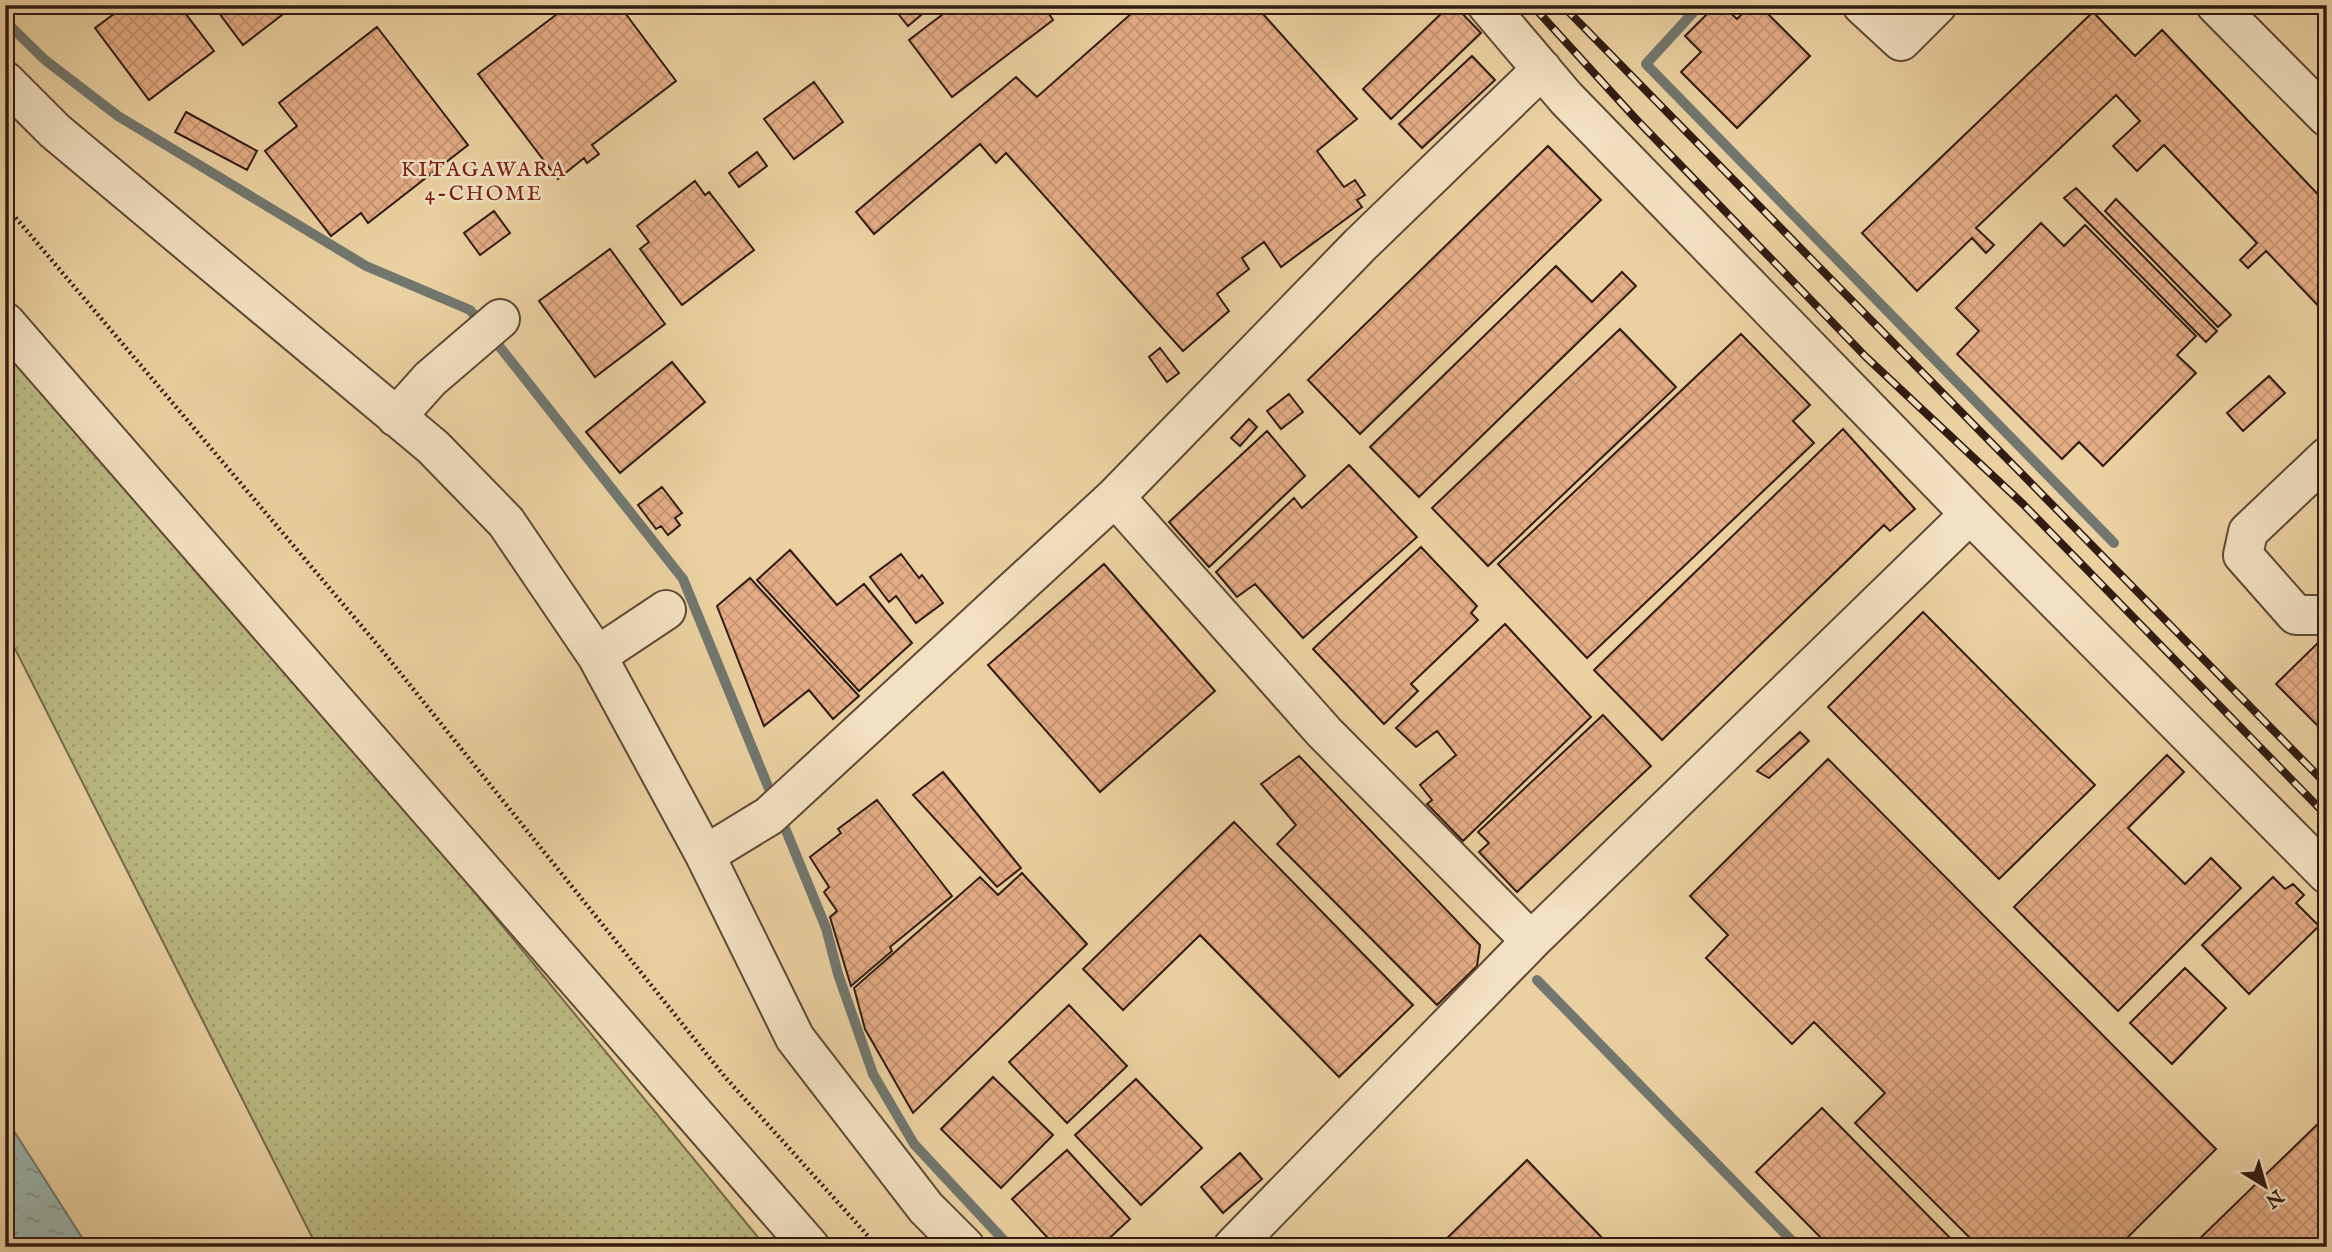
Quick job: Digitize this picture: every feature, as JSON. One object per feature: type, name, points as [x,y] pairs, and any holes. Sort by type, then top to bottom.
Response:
[{"type":"street","points":[[1487,5],[1566,98],[1970,513],[2327,874]]},
{"type":"street","points":[[1862,5],[1901,41],[1937,5]]},
{"type":"street","points":[[2216,5],[2327,117]]},
{"type":"street","points":[[705,855],[769,816],[1115,497],[1360,245],[1542,69]]},
{"type":"street","points":[[5,82],[55,131],[433,447],[506,522],[597,656],[705,855],[795,1038],[926,1208],[965,1247]]},
{"type":"street","points":[[396,417],[430,379],[500,319]]},
{"type":"street","points":[[5,321],[810,1247]]},
{"type":"street","points":[[2327,457],[2248,533],[2243,555],[2296,615],[2327,613]]},
{"type":"street","points":[[1115,497],[1324,732],[1531,941]]},
{"type":"street","points":[[1233,1247],[1531,941],[1970,513]]},
{"type":"street","points":[[597,656],[666,610]]},
{"type":"path","points":[[5,205],[381,649],[725,1077],[878,1247]]},
{"type":"shaded area","points":[[5,320],[766,1247],[317,1247],[5,629]]},
{"type":"water","points":[[5,1117],[88,1247],[5,1247]]},
{"type":"building","points":[[126,5],[179,5],[214,51],[149,100],[95,28]]},
{"type":"building","points":[[213,5],[295,5],[243,45]]},
{"type":"building","points":[[569,5],[619,5],[676,81],[592,145],[599,154],[587,163],[584,158],[558,179],[478,74]]},
{"type":"building","points":[[913,5],[921,15],[908,26],[892,6]]},
{"type":"building","points":[[955,5],[1043,5],[1053,20],[952,97],[909,40]]},
{"type":"building","points":[[1141,5],[1255,5],[1357,119],[1317,151],[1344,187],[1355,180],[1365,195],[1357,200],[1362,207],[1281,267],[1264,242],[1242,258],[1249,269],[1217,294],[1229,311],[1183,351],[1006,153],[996,163],[980,144],[874,234],[856,212],[1016,77],[1037,97]]},
{"type":"building","points":[[1450,5],[1454,5],[1481,33],[1391,119],[1363,89]]},
{"type":"building","points":[[1716,5],[1722,5],[1737,19],[1751,5],[1759,5],[1810,56],[1737,128],[1681,72],[1701,52],[1685,36]]},
{"type":"building","points":[[2093,12],[2135,56],[2162,30],[2327,204],[2326,314],[2266,251],[2248,268],[2240,260],[2257,243],[2164,145],[2137,171],[2113,146],[2140,121],[2116,95],[1976,228],[1994,245],[1986,253],[1972,238],[1917,291],[1862,233]]},
{"type":"building","points":[[377,27],[468,145],[368,223],[361,213],[331,236],[265,151],[297,126],[279,103]]},
{"type":"building","points":[[1472,56],[1495,80],[1422,148],[1399,124]]},
{"type":"building","points":[[814,82],[843,122],[794,159],[764,119]]},
{"type":"building","points":[[186,112],[257,151],[247,170],[175,132]]},
{"type":"building","points":[[1548,146],[1601,200],[1360,434],[1308,380]]},
{"type":"building","points":[[757,152],[767,166],[739,187],[729,173]]},
{"type":"building","points":[[695,181],[705,195],[709,192],[754,250],[682,305],[640,249],[649,242],[637,226]]},
{"type":"building","points":[[2076,188],[2217,331],[2206,342],[2064,198]]},
{"type":"building","points":[[2116,199],[2231,315],[2218,327],[2105,211]]},
{"type":"building","points":[[494,211],[510,233],[480,255],[464,233]]},
{"type":"building","points":[[2041,223],[2064,246],[2085,225],[2196,336],[2177,355],[2196,373],[2103,466],[2079,442],[2062,459],[1957,354],[1979,331],[1956,308]]},
{"type":"building","points":[[610,249],[665,324],[595,377],[539,301]]},
{"type":"building","points":[[1556,266],[1592,302],[1622,272],[1636,286],[1419,497],[1370,447]]},
{"type":"building","points":[[1620,329],[1676,387],[1488,566],[1432,508]]},
{"type":"building","points":[[1741,334],[1810,405],[1793,421],[1814,443],[1587,658],[1498,564]]},
{"type":"building","points":[[1160,348],[1179,373],[1167,382],[1149,357]]},
{"type":"building","points":[[672,362],[705,402],[620,473],[586,432]]},
{"type":"building","points":[[2269,376],[2285,393],[2243,431],[2227,413]]},
{"type":"building","points":[[1289,394],[1303,412],[1281,429],[1267,411]]},
{"type":"building","points":[[1249,419],[1257,427],[1240,446],[1231,438]]},
{"type":"building","points":[[1843,429],[1915,509],[1890,531],[1884,525],[1662,740],[1594,670]]},
{"type":"building","points":[[1267,431],[1305,476],[1209,567],[1169,522]]},
{"type":"building","points":[[1349,465],[1417,537],[1303,638],[1255,584],[1237,597],[1216,572],[1294,498],[1302,508]]},
{"type":"building","points":[[662,487],[682,513],[675,518],[680,525],[668,535],[661,526],[656,529],[638,505]]},
{"type":"building","points":[[1421,547],[1477,606],[1471,613],[1478,620],[1411,684],[1418,691],[1384,724],[1313,649]]},
{"type":"building","points":[[790,550],[837,605],[864,584],[912,643],[859,691],[757,580]]},
{"type":"building","points":[[901,554],[919,578],[922,575],[943,603],[916,623],[896,596],[889,602],[870,577]]},
{"type":"building","points":[[1104,564],[1215,691],[1100,792],[988,665]]},
{"type":"building","points":[[750,578],[859,696],[833,719],[809,690],[764,726],[717,606]]},
{"type":"building","points":[[1923,612],[2095,785],[1999,879],[1828,707]]},
{"type":"building","points":[[1505,624],[1591,717],[1463,841],[1427,804],[1432,800],[1420,785],[1456,755],[1437,731],[1416,747],[1396,728]]},
{"type":"building","points":[[2324,637],[2327,641],[2327,735],[2276,684]]},
{"type":"building","points":[[1603,715],[1651,766],[1517,892],[1479,852],[1489,843],[1478,832]]},
{"type":"building","points":[[1800,732],[1809,741],[1769,778],[1757,771]]},
{"type":"building","points":[[2167,755],[2184,772],[2128,828],[2185,884],[2211,858],[2241,888],[2118,1011],[2014,907]]},
{"type":"building","points":[[1299,756],[1480,945],[1477,966],[1437,1005],[1277,844],[1296,825],[1261,784]]},
{"type":"building","points":[[1828,759],[2216,1149],[2118,1247],[1979,1247],[1855,1123],[1885,1093],[1814,1022],[1792,1044],[1706,958],[1728,935],[1690,896]]},
{"type":"building","points":[[943,772],[1021,868],[997,887],[913,795]]},
{"type":"building","points":[[877,800],[952,896],[890,947],[892,951],[851,986],[830,917],[837,911],[824,892],[829,887],[810,857],[841,833],[838,829]]},
{"type":"building","points":[[1234,822],[1413,1005],[1339,1077],[1200,935],[1123,1010],[1083,969]]},
{"type":"building","points":[[1022,873],[1087,944],[913,1113],[865,1029],[854,988],[980,877],[998,895]]},
{"type":"building","points":[[2273,877],[2285,889],[2293,884],[2304,895],[2296,903],[2319,926],[2249,994],[2202,945]]},
{"type":"building","points":[[2185,968],[2226,1008],[2172,1064],[2130,1023]]},
{"type":"building","points":[[1069,1005],[1127,1066],[1067,1123],[1009,1062]]},
{"type":"building","points":[[993,1077],[1053,1135],[1001,1188],[941,1129]]},
{"type":"building","points":[[1136,1079],[1202,1148],[1141,1205],[1075,1135]]},
{"type":"building","points":[[1822,1108],[1959,1247],[1830,1247],[1756,1172]]},
{"type":"building","points":[[2327,1115],[2327,1247],[2191,1247]]},
{"type":"building","points":[[1067,1150],[1130,1219],[1100,1247],[1056,1247],[1012,1199]]},
{"type":"building","points":[[1240,1153],[1262,1179],[1223,1213],[1201,1187]]},
{"type":"building","points":[[1527,1160],[1611,1247],[1438,1247]]},
{"type":"waterway","points":[[1700,5],[1646,64],[2114,543]]},
{"type":"waterway","points":[[5,21],[45,60],[118,116],[366,266],[470,310],[482,324]]},
{"type":"waterway","points":[[492,337],[683,579],[826,928],[838,974],[873,1074],[914,1144],[1010,1247]]},
{"type":"waterway","points":[[1537,980],[1798,1247]]},
{"type":"railway","points":[[1532,5],[1635,118],[1866,357],[2023,504],[2327,816]]},
{"type":"railway","points":[[1562,5],[2327,785]]},
{"type":"district","name":"KITAGAWARA 4-CHOME","points":[[484,182]]}]
